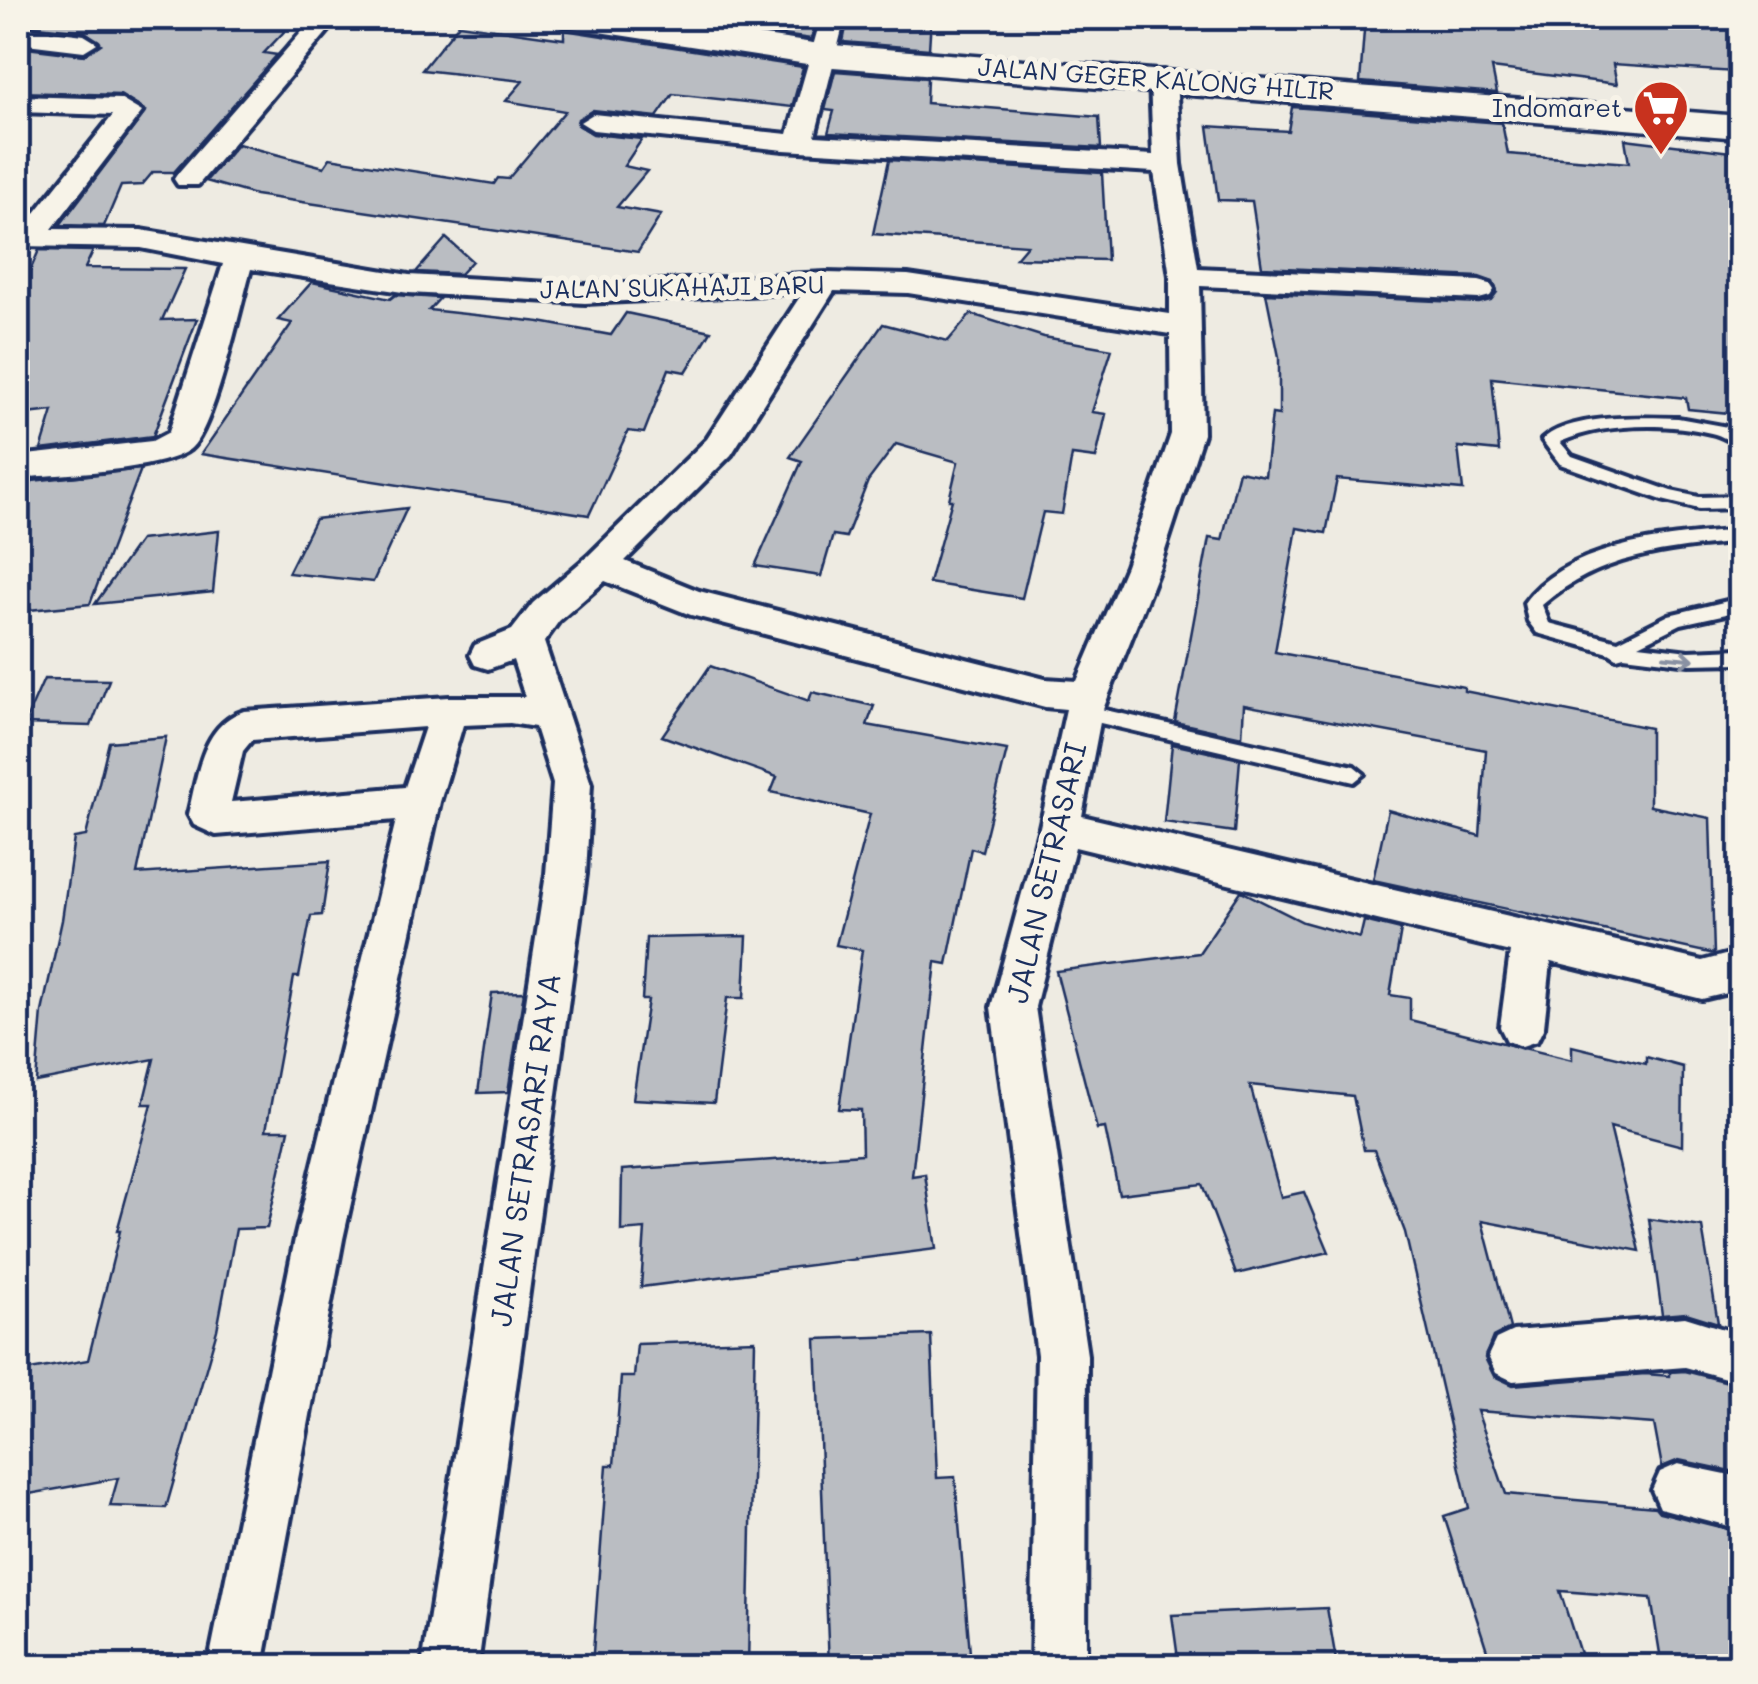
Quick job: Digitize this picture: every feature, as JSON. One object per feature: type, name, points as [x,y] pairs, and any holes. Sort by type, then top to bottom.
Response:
[{"type":"main road","name":"JALAN GEGER KALONG HILIR","points":[[572,18],[820,55],[1740,126]]},
{"type":"street","points":[[188,179],[327,18]]},
{"type":"street","points":[[800,142],[820,55],[833,18]]},
{"type":"street","points":[[18,35],[84,43]]},
{"type":"street","name":"JALAN SETRASARI","points":[[1058,1666],[1062,1355],[1014,1007],[1060,827],[1086,704],[1143,566],[1184,448],[1185,276],[1167,164],[1163,79]]},
{"type":"street","points":[[18,104],[120,106],[129,112],[25,236]]},
{"type":"street","points":[[593,122],[800,142],[1167,164]]},
{"type":"street","name":"JALAN SUKAHAJI BARU","points":[[25,236],[141,239],[409,284],[586,294],[826,282],[908,284],[1183,326]]},
{"type":"street","points":[[18,468],[159,451],[182,440],[191,423],[239,258]]},
{"type":"street","points":[[1185,276],[1480,290]]},
{"type":"street","name":"JALAN SETRASARI RAYA","points":[[450,1666],[566,874],[572,784],[548,715],[507,647],[600,565],[719,447],[800,316],[826,282]]},
{"type":"street","points":[[600,565],[691,602],[1086,704]]},
{"type":"street","points":[[420,802],[226,820],[208,814],[228,742],[236,729],[448,711],[510,709],[548,715]]},
{"type":"street","points":[[235,1666],[320,1239],[420,802],[448,711]]},
{"type":"street","points":[[1060,827],[1702,980],[1724,978],[1740,969]]},
{"type":"street","points":[[1522,1027],[1533,940]]},
{"type":"street","points":[[1513,1356],[1685,1342],[1740,1358]]},
{"type":"street","points":[[1678,1490],[1740,1503]]},
{"type":"lane","points":[[1740,440],[1735,432],[1708,425],[1630,424],[1571,428],[1550,440],[1566,460],[1668,496],[1698,503],[1740,502]]},
{"type":"lane","points":[[1740,536],[1637,546],[1592,563],[1533,604],[1536,621],[1542,628],[1617,651],[1701,660],[1740,656]]},
{"type":"lane","points":[[1617,651],[1666,621],[1740,606]]},
{"type":"lane","points":[[1086,704],[1354,774]]},
{"type":"building","points":[[36,18],[297,18],[264,53],[277,55],[174,172],[153,172],[142,185],[121,186],[104,226],[60,225],[146,111],[120,95],[18,92],[18,47],[84,55],[101,44],[84,31],[29,25]]},
{"type":"building","points":[[662,18],[817,18],[811,39]]},
{"type":"building","points":[[848,18],[931,18],[929,49],[843,42]]},
{"type":"building","points":[[1365,18],[1501,18],[1504,27],[1583,28],[1580,18],[1738,18],[1735,72],[1613,64],[1617,84],[1492,68],[1497,93],[1360,82]]},
{"type":"building","points":[[459,24],[564,39],[564,30],[803,67],[792,107],[673,94],[657,117],[593,110],[578,119],[578,125],[593,134],[642,139],[624,166],[647,171],[617,207],[661,215],[638,252],[255,195],[206,181],[238,144],[324,167],[330,158],[494,184],[498,178],[508,179],[565,111],[506,101],[523,81],[422,70]]},
{"type":"building","points":[[835,71],[927,78],[926,103],[1099,117],[1101,148],[828,133],[834,111],[825,110]]},
{"type":"building","points":[[1292,107],[1502,123],[1508,154],[1629,163],[1625,139],[1740,153],[1740,414],[1688,409],[1686,398],[1492,378],[1499,451],[1458,447],[1463,490],[1337,479],[1326,533],[1297,528],[1275,652],[1464,687],[1464,691],[1650,728],[1650,806],[1710,818],[1714,954],[1373,880],[1388,810],[1480,836],[1486,750],[1244,705],[1242,737],[1175,722],[1209,538],[1222,540],[1239,471],[1265,476],[1272,414],[1279,415],[1279,357],[1266,293],[1479,303],[1491,300],[1497,292],[1493,282],[1479,277],[1262,267],[1252,201],[1218,200],[1208,126],[1288,131]]},
{"type":"building","points":[[889,160],[1102,173],[1107,260],[1016,258],[1027,245],[873,234]]},
{"type":"building","points":[[446,238],[472,261],[460,274],[416,272]]},
{"type":"building","points":[[39,250],[93,251],[85,268],[185,269],[162,320],[197,319],[153,436],[41,450],[53,411],[18,415],[18,299]]},
{"type":"building","points":[[312,282],[390,299],[395,295],[440,298],[429,310],[540,322],[611,335],[626,313],[711,331],[686,372],[669,369],[644,433],[628,431],[589,515],[201,454],[292,323],[278,320]]},
{"type":"building","points":[[971,314],[1044,337],[1112,349],[1092,412],[1106,414],[1096,458],[1072,455],[1062,514],[1043,512],[1022,598],[929,583],[952,500],[958,462],[896,444],[868,481],[846,537],[833,535],[821,576],[755,566],[802,461],[790,457],[883,324],[948,341]]},
{"type":"building","points":[[141,469],[90,604],[18,611],[18,526],[32,481]]},
{"type":"building","points":[[407,508],[373,582],[288,573],[315,519]]},
{"type":"building","points":[[219,531],[213,592],[95,604],[140,540]]},
{"type":"building","points":[[710,666],[809,701],[812,692],[874,706],[867,725],[1007,750],[982,851],[971,848],[947,964],[936,962],[912,1176],[925,1174],[936,1249],[641,1287],[645,1229],[621,1231],[622,1170],[862,1154],[861,1110],[839,1109],[862,950],[836,945],[870,814],[771,792],[777,777],[662,736]]},
{"type":"building","points":[[44,679],[109,680],[91,726],[24,724]]},
{"type":"building","points":[[166,737],[137,874],[330,861],[322,915],[311,916],[299,977],[294,977],[266,1130],[289,1130],[267,1228],[236,1229],[217,1330],[166,1508],[110,1506],[118,1478],[18,1496],[18,1372],[88,1360],[117,1231],[152,1104],[143,1104],[154,1059],[36,1082],[42,1012],[62,920],[74,838],[86,836],[109,742]]},
{"type":"building","points":[[1172,744],[1240,759],[1234,832],[1164,822]]},
{"type":"building","points":[[1241,891],[1303,922],[1360,938],[1364,921],[1401,930],[1390,995],[1410,998],[1410,1020],[1572,1060],[1572,1046],[1646,1064],[1646,1057],[1683,1067],[1682,1146],[1610,1127],[1640,1251],[1482,1221],[1510,1328],[1493,1337],[1485,1358],[1494,1376],[1513,1385],[1645,1374],[1670,1376],[1670,1372],[1685,1371],[1740,1385],[1740,1473],[1679,1460],[1662,1467],[1654,1424],[1477,1411],[1506,1494],[1655,1507],[1659,1512],[1740,1532],[1740,1666],[1662,1666],[1651,1598],[1560,1591],[1584,1666],[1492,1666],[1444,1516],[1469,1508],[1405,1232],[1374,1150],[1364,1150],[1353,1096],[1250,1085],[1281,1197],[1304,1192],[1329,1252],[1236,1274],[1202,1184],[1119,1194],[1105,1128],[1097,1129],[1056,971],[1199,953]]},
{"type":"building","points":[[747,936],[744,998],[727,998],[714,1103],[633,1099],[648,1000],[642,1000],[646,938]]},
{"type":"building","points":[[524,992],[508,1092],[478,1093],[492,993]]},
{"type":"building","points":[[1649,1219],[1702,1227],[1718,1323],[1686,1313],[1662,1315]]},
{"type":"building","points":[[931,1335],[937,1478],[955,1477],[971,1665],[829,1666],[816,1339]]},
{"type":"building","points":[[755,1340],[748,1666],[592,1666],[607,1465],[614,1465],[621,1377],[634,1377],[637,1344]]},
{"type":"building","points":[[1327,1608],[1337,1666],[1179,1666],[1172,1615]]},
{"type":"place","name":"Indomaret","points":[[1661,157]]}]
